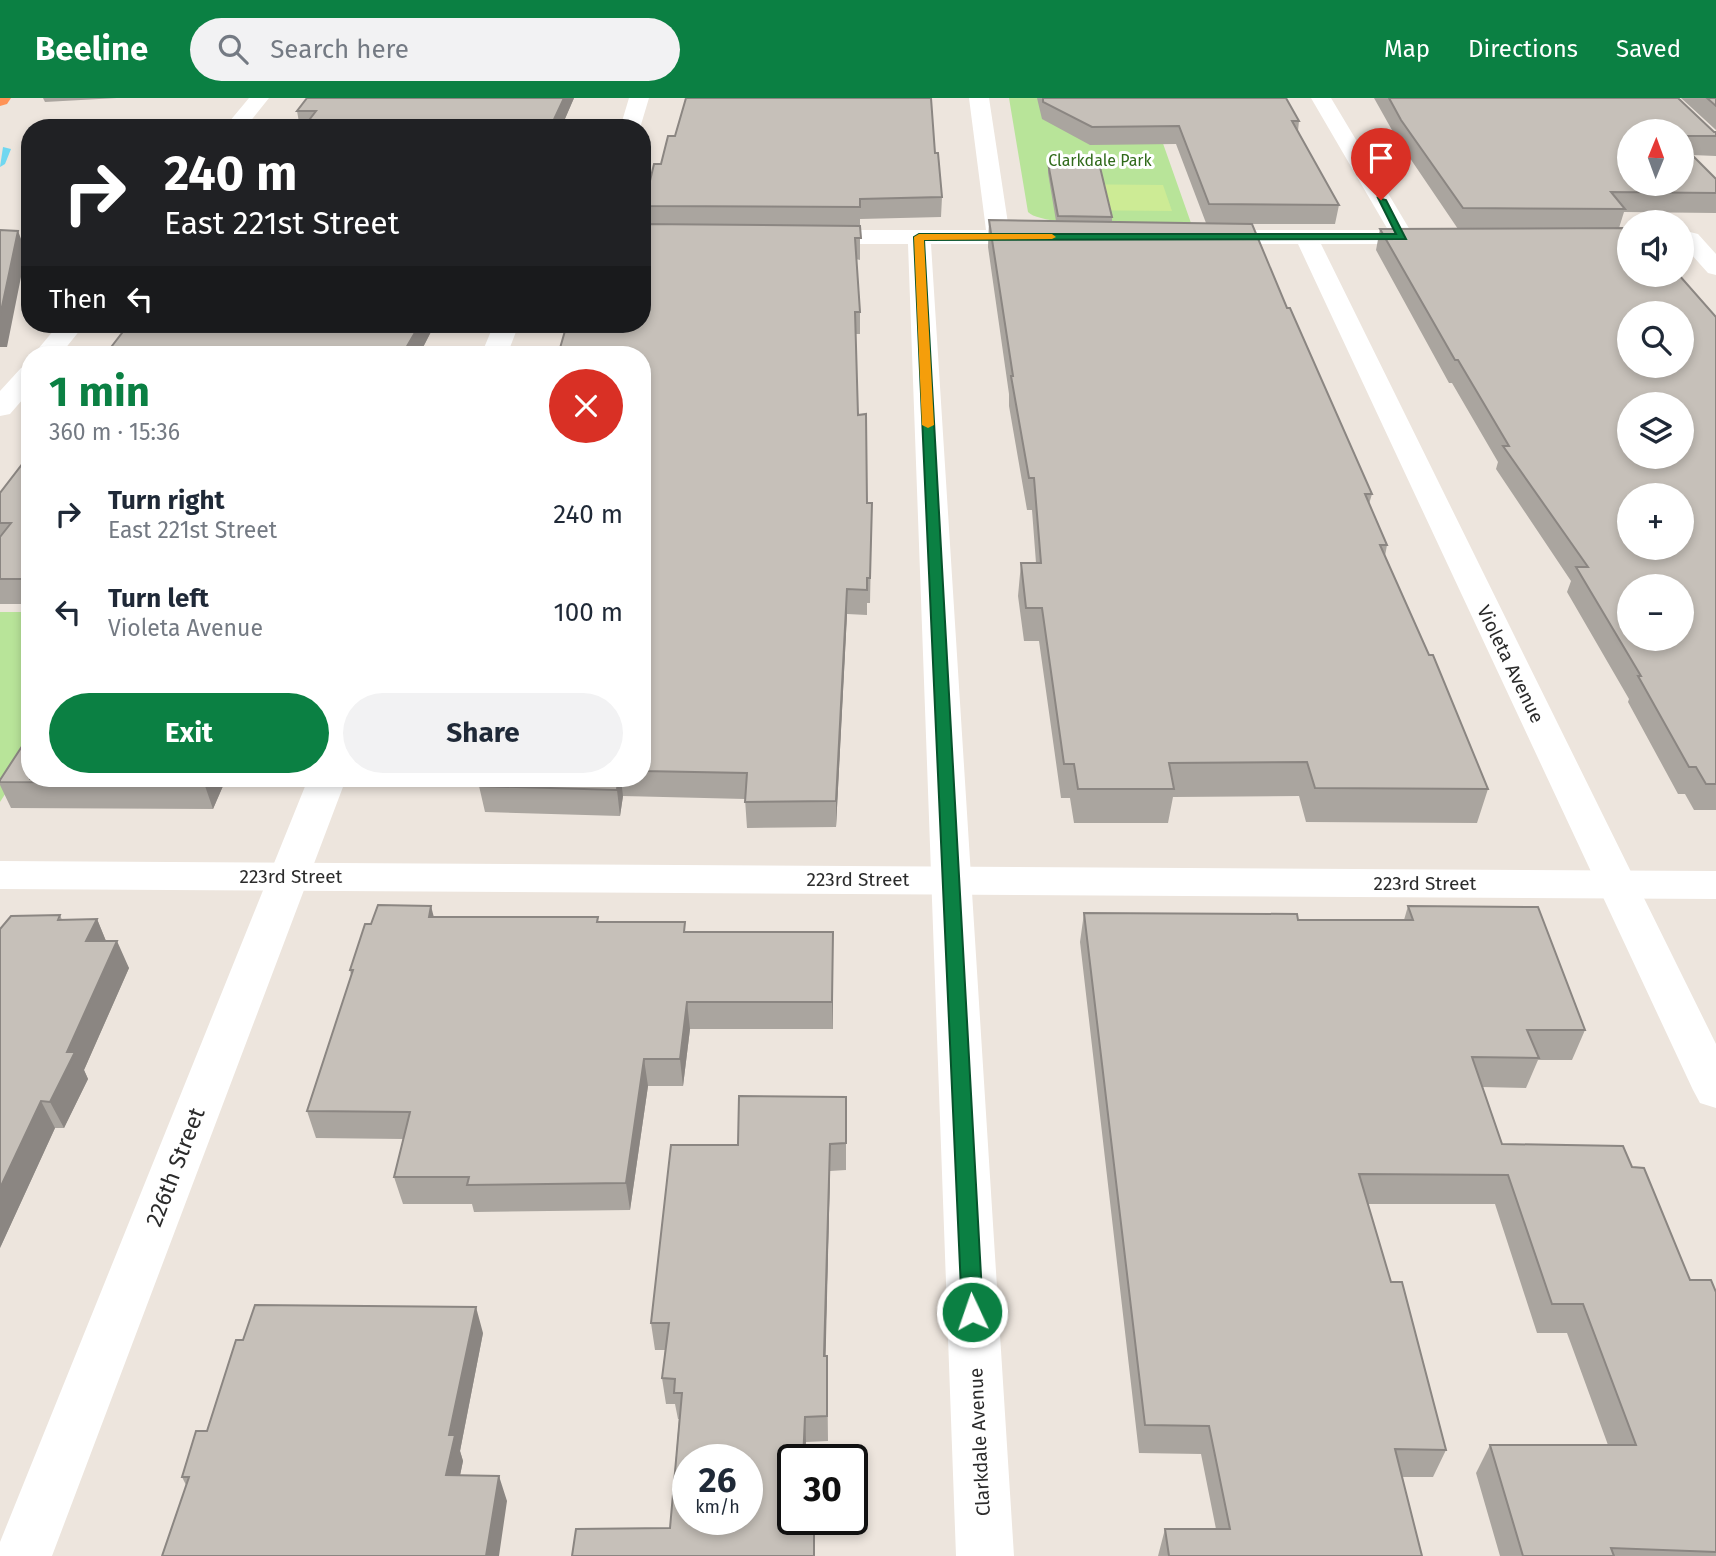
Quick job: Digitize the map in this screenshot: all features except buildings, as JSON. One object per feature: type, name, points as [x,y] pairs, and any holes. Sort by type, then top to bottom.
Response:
[{"type":"street","points":[[242,119],[259,98]]},
{"type":"street","points":[[633,119],[639,98]]},
{"type":"street","points":[[979,98],[998,236]]},
{"type":"street","points":[[1321,98],[1403,237]]},
{"type":"street","points":[[780,237],[1063,237]]},
{"type":"street","name":"Clarkdale Avenue","points":[[919,237],[985,1556]]},
{"type":"street","points":[[1184,237],[1456,237]]},
{"type":"street","name":"Violeta Avenue","points":[[1306,237],[1716,1090]]},
{"type":"street","points":[[1694,239],[1716,239]]},
{"type":"street","points":[[1694,247],[1716,268]]},
{"type":"street","points":[[0,408],[21,384]]},
{"type":"street","name":"226th Street","points":[[23,1556],[324,787]]},
{"type":"street","name":"223rd Street","points":[[0,875],[1716,885]]},
{"type":"green space","name":"Clarkdale Park","points":[[1009,98],[1147,98],[1191,223],[1079,223],[1056,221],[1028,212]]},
{"type":"green space","points":[[1056,184],[1163,185],[1172,211],[1061,210]]},
{"type":"green space","points":[[0,612],[21,612],[21,769],[0,802]]},
{"type":"waterway","points":[[0,164],[6,149]]},
{"type":"slow traffic","points":[[928,425],[919,237],[1052,237]]},
{"type":"route","points":[[972,1312],[919,237],[1403,237],[1381,200]]}]
